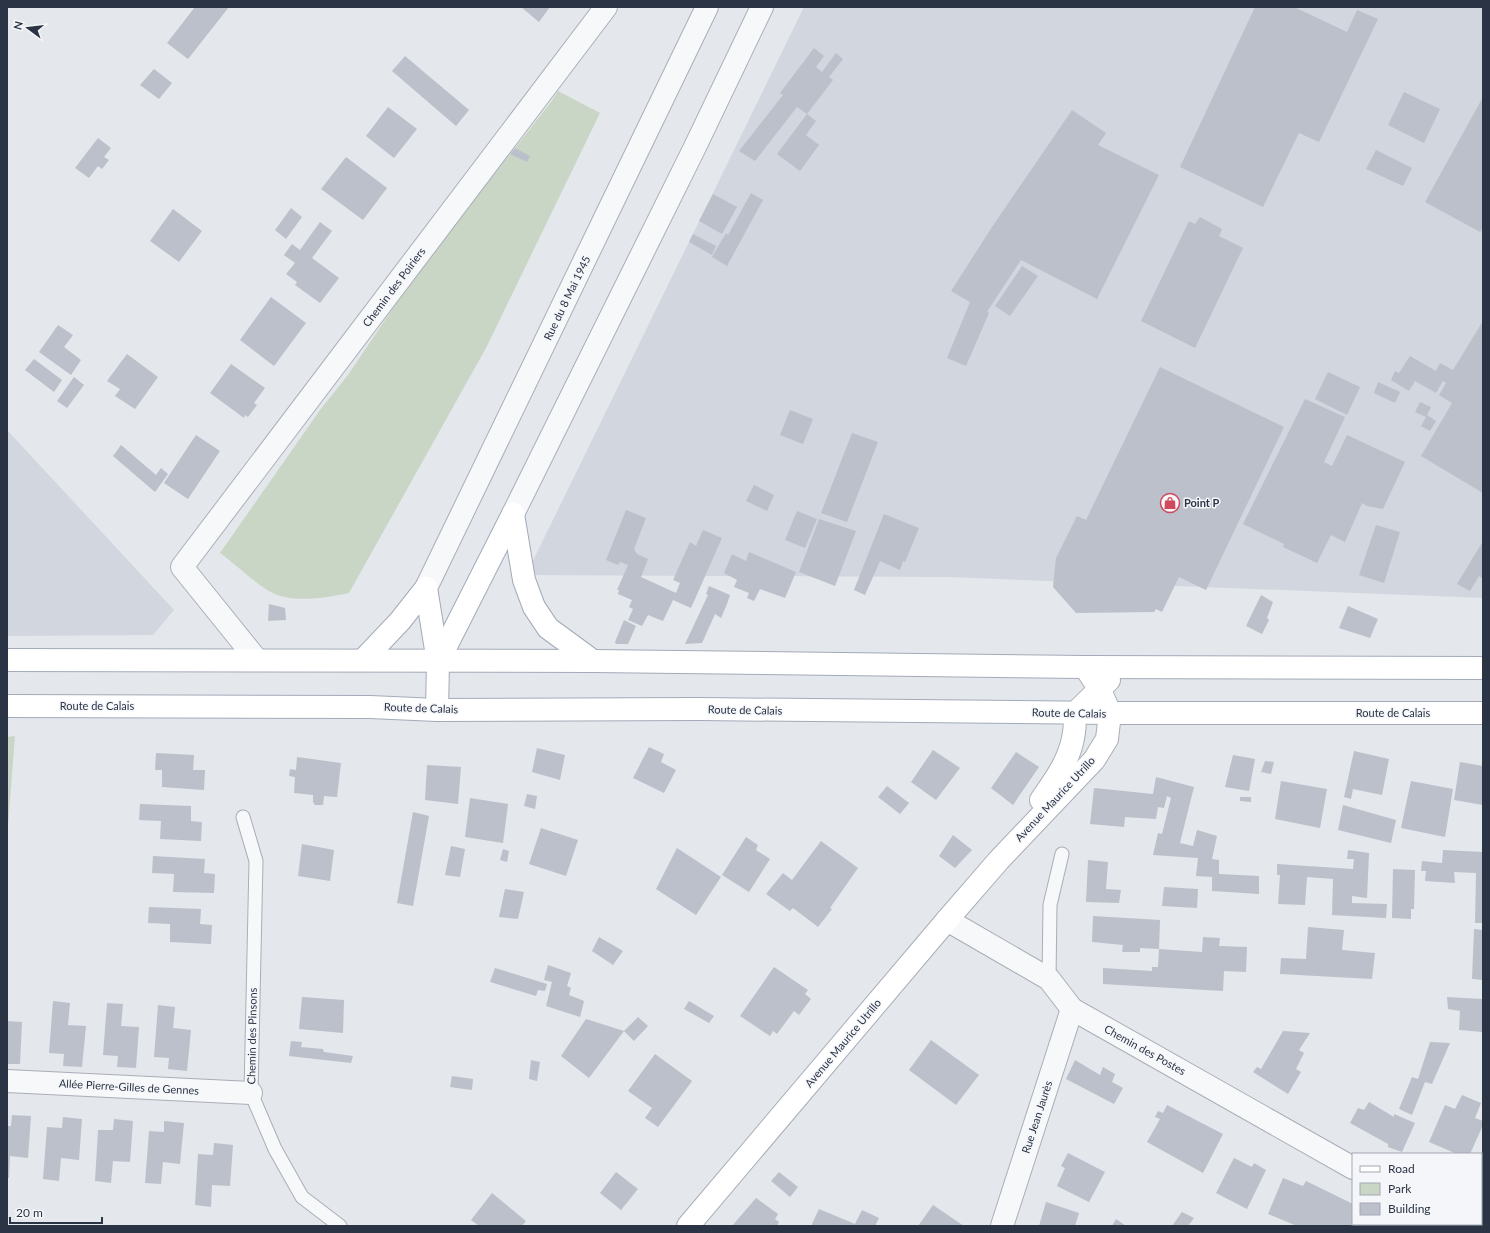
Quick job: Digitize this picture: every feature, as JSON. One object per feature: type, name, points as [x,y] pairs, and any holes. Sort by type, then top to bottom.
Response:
[{"type":"main road","points":[[438,662],[513,514]]},
{"type":"main road","points":[[513,514],[524,580],[534,607],[548,628],[593,661]]},
{"type":"main road","points":[[363,660],[400,621],[426,588]]},
{"type":"main road","points":[[426,588],[438,662],[437,710]]},
{"type":"main road","points":[[7,660],[363,660],[438,662],[593,661],[1085,667],[1483,668]]},
{"type":"main road","points":[[1075,713],[1100,690],[1122,666]]},
{"type":"main road","points":[[1085,667],[1100,690],[1110,713]]},
{"type":"main road","name":"Route de Calais","points":[[7,706],[370,707],[437,710],[699,709],[1075,713],[1483,714]]},
{"type":"main road","name":"Avenue Maurice Utrillo","points":[[999,860],[1060,772],[1068,755],[1073,738],[1075,713]]},
{"type":"main road","name":"Avenue Maurice Utrillo","points":[[688,1226],[999,860],[1094,760],[1107,739],[1110,713]]},
{"type":"street","name":"Chemin des Poiriers","points":[[257,660],[182,567],[606,7]]},
{"type":"street","name":"Rue du 8 Mai 1945","points":[[426,588],[707,7]]},
{"type":"street","points":[[513,514],[694,149],[762,7]]},
{"type":"street","name":"Chemin des Postes","points":[[947,920],[1049,979],[1072,1009],[1352,1167]]},
{"type":"street","name":"Rue Jean Jaurès","points":[[1002,1226],[1072,1009]]},
{"type":"street","name":"Allée Pierre-Gilles de Gennes","points":[[7,1081],[251,1093]]},
{"type":"lane","name":"Chemin des Pinsons","points":[[243,817],[256,861],[251,1093],[275,1149],[302,1197],[340,1226]]},
{"type":"lane","points":[[1049,979],[1050,905],[1062,854]]},
{"type":"shaded area","points":[[804,7],[1483,7],[1483,598],[949,577],[526,575]]},
{"type":"shaded area","points":[[7,430],[174,610],[153,635],[7,636]]},
{"type":"green space","points":[[558,91],[600,113],[486,348],[349,593],[330,597],[297,599],[287,598],[269,591],[220,553],[320,410],[348,375],[414,277]]},
{"type":"green space","points":[[15,736],[7,839],[7,737]]},
{"type":"building","points":[[195,7],[229,7],[188,59],[167,43]]},
{"type":"building","points":[[521,7],[550,7],[539,22]]},
{"type":"building","points":[[1255,7],[1294,7],[1347,32],[1357,10],[1378,19],[1319,142],[1299,133],[1263,207],[1180,167]]},
{"type":"building","points":[[814,48],[824,56],[816,67],[822,72],[836,53],[843,59],[829,77],[833,80],[807,114],[797,107],[755,161],[739,151],[783,95],[780,93]]},
{"type":"building","points":[[405,56],[469,110],[456,126],[392,71]]},
{"type":"building","points":[[154,69],[172,83],[159,99],[140,85]]},
{"type":"building","points":[[1404,92],[1440,109],[1424,143],[1388,125]]},
{"type":"building","points":[[1483,97],[1483,227],[1480,232],[1425,202]]},
{"type":"building","points":[[388,107],[417,129],[394,158],[366,136]]},
{"type":"building","points":[[1072,110],[1106,133],[1098,145],[1159,175],[1097,299],[1021,260],[987,312],[989,313],[966,366],[947,358],[970,302],[951,291],[992,227]]},
{"type":"building","points":[[807,114],[816,121],[806,135],[819,145],[800,171],[777,154]]},
{"type":"building","points":[[98,138],[111,148],[104,157],[109,160],[102,169],[98,166],[89,178],[75,168]]},
{"type":"building","points":[[515,148],[530,156],[527,162],[510,154]]},
{"type":"building","points":[[1376,150],[1412,168],[1403,186],[1366,169]]},
{"type":"building","points":[[346,157],[387,188],[363,220],[321,189]]},
{"type":"building","points":[[751,193],[763,200],[727,266],[712,257],[726,233],[728,235]]},
{"type":"building","points":[[713,194],[737,207],[722,234],[699,221]]},
{"type":"building","points":[[291,208],[302,217],[286,239],[275,230]]},
{"type":"building","points":[[173,209],[202,231],[179,262],[150,241]]},
{"type":"building","points":[[1200,217],[1222,229],[1219,236],[1243,248],[1195,348],[1141,321],[1189,221],[1195,224]]},
{"type":"building","points":[[320,222],[332,231],[312,258],[339,278],[320,303],[295,285],[297,282],[286,274],[295,263],[284,255],[292,244],[300,250]]},
{"type":"building","points":[[693,234],[716,246],[712,255],[689,242]]},
{"type":"building","points":[[1022,266],[1038,276],[1010,316],[995,306]]},
{"type":"building","points":[[271,297],[306,323],[274,366],[240,340]]},
{"type":"building","points":[[1483,321],[1483,493],[1421,456],[1452,403],[1439,395],[1446,383],[1443,381],[1436,393],[1415,381],[1409,391],[1391,380],[1395,371],[1399,373],[1410,356],[1436,371],[1440,363],[1453,370]]},
{"type":"building","points":[[58,325],[73,335],[64,347],[81,360],[71,375],[39,352]]},
{"type":"building","points":[[127,354],[158,377],[135,409],[115,396],[120,389],[107,381]]},
{"type":"building","points":[[34,359],[62,380],[54,392],[25,370]]},
{"type":"building","points":[[231,364],[265,388],[254,403],[257,405],[248,417],[245,415],[244,418],[210,393]]},
{"type":"building","name":"Point P","points":[[1160,367],[1284,427],[1206,590],[1179,577],[1162,612],[1156,609],[1154,612],[1076,613],[1053,587],[1056,558],[1077,516],[1086,520]]},
{"type":"building","points":[[1328,372],[1360,387],[1347,415],[1315,399]]},
{"type":"building","points":[[74,377],[84,385],[67,408],[57,401]]},
{"type":"building","points":[[1378,382],[1400,392],[1395,403],[1374,393]]},
{"type":"building","points":[[1305,399],[1345,417],[1324,462],[1332,466],[1347,435],[1405,462],[1383,509],[1367,506],[1362,503],[1345,542],[1331,535],[1317,563],[1283,547],[1284,544],[1243,524]]},
{"type":"building","points":[[1420,402],[1431,407],[1427,415],[1436,421],[1430,431],[1421,426],[1426,417],[1415,412]]},
{"type":"building","points":[[790,410],[813,419],[803,444],[780,435]]},
{"type":"building","points":[[852,433],[878,442],[847,522],[821,513]]},
{"type":"building","points":[[196,435],[220,451],[188,499],[164,483]]},
{"type":"building","points":[[121,445],[156,475],[161,468],[168,474],[155,492],[113,456]]},
{"type":"building","points":[[754,485],[774,495],[767,511],[746,501]]},
{"type":"building","points":[[626,510],[646,518],[634,549],[637,554],[648,559],[641,577],[676,593],[680,583],[673,580],[690,542],[696,546],[703,530],[722,538],[691,608],[673,600],[663,621],[648,615],[642,626],[628,620],[633,609],[629,607],[632,600],[618,594],[619,590],[617,590],[628,565],[620,562],[618,565],[606,560]]},
{"type":"building","points":[[797,511],[817,519],[805,548],[785,540]]},
{"type":"building","points":[[884,514],[919,528],[905,562],[903,561],[900,570],[880,561],[865,595],[854,590]]},
{"type":"building","points":[[819,519],[856,531],[835,586],[799,572]]},
{"type":"building","points":[[1376,525],[1400,532],[1384,583],[1359,575]]},
{"type":"building","points":[[1483,541],[1483,579],[1479,576],[1470,591],[1457,584]]},
{"type":"building","points":[[749,552],[796,572],[785,598],[760,589],[754,601],[747,598],[749,593],[734,587],[737,580],[724,573],[732,554],[746,561]]},
{"type":"building","points":[[709,586],[730,595],[727,604],[721,618],[715,614],[702,643],[685,644],[708,595],[706,594]]},
{"type":"building","points":[[1261,595],[1273,602],[1267,618],[1269,620],[1262,634],[1246,626]]},
{"type":"building","points":[[269,604],[285,608],[286,620],[268,621]]},
{"type":"building","points":[[1348,606],[1378,619],[1370,638],[1339,628]]},
{"type":"building","points":[[624,620],[636,626],[628,644],[616,644],[615,642]]},
{"type":"building","points":[[649,747],[664,754],[661,762],[676,770],[664,793],[633,778]]},
{"type":"building","points":[[537,748],[565,755],[560,780],[532,772]]},
{"type":"building","points":[[933,750],[960,768],[936,800],[911,782]]},
{"type":"building","points":[[1354,751],[1389,759],[1382,795],[1353,789],[1351,799],[1344,797]]},
{"type":"building","points":[[1016,752],[1039,767],[1013,805],[991,788]]},
{"type":"building","points":[[156,753],[194,755],[193,770],[205,770],[204,790],[162,787],[162,770],[155,770]]},
{"type":"building","points":[[1233,755],[1255,759],[1249,791],[1225,787]]},
{"type":"building","points":[[297,757],[341,763],[337,797],[324,796],[323,805],[315,805],[313,802],[313,795],[294,793],[295,777],[289,776],[290,769],[296,770]]},
{"type":"building","points":[[1265,761],[1274,762],[1271,774],[1261,772]]},
{"type":"building","points":[[1460,762],[1483,766],[1483,805],[1454,800]]},
{"type":"building","points":[[427,765],[461,767],[458,804],[425,800]]},
{"type":"building","points":[[1156,777],[1194,787],[1180,843],[1193,846],[1197,830],[1217,836],[1212,859],[1219,860],[1219,874],[1259,876],[1259,894],[1212,891],[1212,877],[1196,876],[1198,858],[1153,855],[1158,833],[1162,834],[1171,798],[1167,796],[1164,808],[1158,807],[1156,819],[1125,817],[1124,827],[1090,824],[1094,788],[1153,794]]},
{"type":"building","points":[[1281,781],[1327,789],[1320,828],[1275,819]]},
{"type":"building","points":[[1411,781],[1453,789],[1445,837],[1401,828]]},
{"type":"building","points":[[887,786],[909,803],[900,814],[878,797]]},
{"type":"building","points":[[527,794],[537,796],[535,809],[524,806]]},
{"type":"building","points":[[1240,797],[1251,797],[1251,802],[1240,801]]},
{"type":"building","points":[[470,798],[508,804],[503,843],[465,837]]},
{"type":"building","points":[[140,804],[191,806],[191,821],[202,822],[201,841],[160,839],[161,821],[139,820]]},
{"type":"building","points":[[1343,805],[1396,820],[1391,843],[1338,830]]},
{"type":"building","points":[[413,812],[429,816],[413,906],[397,903]]},
{"type":"building","points":[[541,828],[578,840],[566,876],[529,864]]},
{"type":"building","points":[[953,835],[972,850],[955,868],[939,856]]},
{"type":"building","points":[[746,837],[758,845],[756,850],[770,859],[749,892],[722,875]]},
{"type":"building","points":[[821,841],[858,868],[830,908],[832,909],[818,927],[793,908],[790,911],[766,894],[783,873],[792,880]]},
{"type":"building","points":[[302,844],[334,850],[330,881],[298,876]]},
{"type":"building","points":[[451,846],[465,849],[460,877],[445,875]]},
{"type":"building","points":[[677,848],[721,877],[696,915],[656,889]]},
{"type":"building","points":[[503,849],[509,851],[507,862],[500,860]]},
{"type":"building","points":[[1348,850],[1369,853],[1367,898],[1352,896],[1352,903],[1387,904],[1386,918],[1332,915],[1333,879],[1307,877],[1305,905],[1278,904],[1280,875],[1277,875],[1277,864],[1353,869],[1354,859],[1347,859]]},
{"type":"building","points":[[1443,850],[1483,852],[1483,923],[1475,923],[1476,873],[1454,872],[1455,883],[1425,881],[1426,871],[1421,871],[1422,861],[1442,863]]},
{"type":"building","points":[[153,856],[205,859],[204,873],[215,874],[214,893],[173,892],[174,874],[152,873]]},
{"type":"building","points":[[1088,860],[1108,862],[1106,889],[1121,890],[1119,903],[1086,902]]},
{"type":"building","points":[[1393,869],[1415,870],[1414,909],[1411,909],[1411,919],[1392,918]]},
{"type":"building","points":[[1164,887],[1198,889],[1197,908],[1162,906]]},
{"type":"building","points":[[505,889],[524,892],[518,919],[499,917]]},
{"type":"building","points":[[149,907],[201,909],[200,924],[212,925],[211,944],[170,942],[170,924],[148,923]]},
{"type":"building","points":[[1093,916],[1160,920],[1159,949],[1140,948],[1140,952],[1122,952],[1123,945],[1092,942]]},
{"type":"building","points":[[1308,927],[1344,930],[1342,950],[1375,953],[1372,979],[1280,974],[1281,958],[1306,959]]},
{"type":"building","points":[[1474,929],[1483,930],[1483,980],[1472,979]]},
{"type":"building","points":[[599,937],[623,951],[613,965],[592,951]]},
{"type":"building","points":[[1203,937],[1220,938],[1219,946],[1247,947],[1246,972],[1224,971],[1223,991],[1103,984],[1103,968],[1152,971],[1152,967],[1158,967],[1159,949],[1202,952]]},
{"type":"building","points":[[548,965],[571,973],[567,986],[571,988],[569,995],[584,1001],[580,1017],[546,1006],[552,982],[544,980]]},
{"type":"building","points":[[774,967],[808,990],[805,994],[811,999],[799,1015],[794,1011],[777,1034],[773,1031],[770,1036],[740,1016]]},
{"type":"building","points":[[495,968],[547,984],[545,991],[538,990],[536,996],[490,982]]},
{"type":"building","points":[[302,997],[344,1000],[343,1033],[299,1029]]},
{"type":"building","points":[[1447,997],[1483,999],[1483,1032],[1459,1030],[1460,1011],[1448,1009]]},
{"type":"building","points":[[53,1001],[70,1003],[68,1025],[86,1026],[82,1067],[63,1066],[64,1054],[49,1053]]},
{"type":"building","points":[[689,1001],[714,1016],[709,1023],[684,1009]]},
{"type":"building","points":[[107,1003],[123,1004],[121,1026],[139,1027],[136,1068],[117,1067],[118,1056],[103,1055]]},
{"type":"building","points":[[158,1005],[175,1007],[173,1028],[191,1030],[187,1071],[168,1069],[169,1058],[154,1057]]},
{"type":"building","points":[[638,1017],[648,1026],[634,1041],[624,1031]]},
{"type":"building","points":[[586,1019],[624,1031],[589,1078],[561,1056]]},
{"type":"building","points":[[7,1021],[22,1022],[20,1064],[7,1064]]},
{"type":"building","points":[[1283,1031],[1310,1033],[1299,1050],[1304,1053],[1296,1069],[1301,1072],[1288,1094],[1253,1072],[1257,1067],[1261,1069]]},
{"type":"building","points":[[931,1040],[979,1075],[956,1105],[909,1070]]},
{"type":"building","points":[[291,1041],[302,1042],[301,1047],[323,1049],[324,1052],[353,1056],[351,1063],[289,1056]]},
{"type":"building","points":[[1430,1042],[1450,1043],[1432,1084],[1425,1082],[1412,1115],[1399,1109],[1412,1077],[1418,1079]]},
{"type":"building","points":[[655,1054],[692,1081],[658,1127],[645,1118],[652,1108],[628,1091]]},
{"type":"building","points":[[531,1060],[540,1062],[537,1081],[529,1079]]},
{"type":"building","points":[[1075,1060],[1100,1075],[1103,1067],[1115,1074],[1112,1082],[1123,1088],[1114,1104],[1066,1079]]},
{"type":"building","points":[[452,1076],[473,1079],[472,1090],[450,1087]]},
{"type":"building","points":[[1462,1095],[1481,1103],[1475,1118],[1483,1121],[1483,1125],[1470,1153],[1455,1153],[1429,1142],[1445,1105],[1455,1109]]},
{"type":"building","points":[[1369,1102],[1394,1117],[1394,1114],[1415,1123],[1402,1152],[1388,1147],[1388,1144],[1350,1123],[1358,1108],[1364,1110]]},
{"type":"building","points":[[1167,1105],[1223,1134],[1203,1173],[1147,1142],[1160,1119],[1155,1117],[1158,1111],[1163,1113]]},
{"type":"building","points":[[12,1115],[31,1116],[28,1158],[10,1156],[9,1178],[7,1178],[7,1126],[11,1126]]},
{"type":"building","points":[[63,1117],[82,1119],[79,1160],[61,1158],[59,1181],[43,1179],[47,1127],[62,1128]]},
{"type":"building","points":[[114,1119],[133,1121],[130,1162],[113,1161],[111,1183],[95,1181],[98,1130],[113,1130]]},
{"type":"building","points":[[164,1121],[184,1123],[180,1164],[163,1162],[161,1184],[145,1183],[149,1131],[164,1132]]},
{"type":"building","points":[[214,1143],[233,1145],[230,1186],[212,1185],[211,1207],[195,1205],[198,1154],[213,1155]]},
{"type":"building","points":[[1068,1153],[1105,1172],[1089,1202],[1057,1186],[1065,1168],[1061,1166]]},
{"type":"building","points":[[1234,1158],[1252,1167],[1254,1163],[1266,1170],[1247,1209],[1216,1193]]},
{"type":"building","points":[[616,1172],[638,1189],[621,1210],[600,1193]]},
{"type":"building","points":[[779,1172],[798,1187],[790,1197],[771,1181]]},
{"type":"building","points":[[1283,1178],[1303,1186],[1306,1181],[1352,1204],[1352,1225],[1297,1226],[1268,1214]]},
{"type":"building","points":[[492,1193],[526,1221],[522,1226],[479,1226],[471,1220]]},
{"type":"building","points":[[756,1198],[778,1214],[775,1219],[779,1222],[777,1226],[732,1226]]},
{"type":"building","points":[[1046,1202],[1079,1213],[1075,1226],[1039,1226]]},
{"type":"building","points":[[933,1205],[964,1226],[918,1226]]},
{"type":"building","points":[[819,1209],[855,1224],[862,1210],[879,1218],[875,1226],[811,1226]]},
{"type":"building","points":[[1182,1212],[1194,1218],[1188,1226],[1172,1226]]},
{"type":"building","points":[[1116,1219],[1126,1226],[1112,1226]]},
{"type":"place","name":"Point P","points":[[1170,503]]}]
